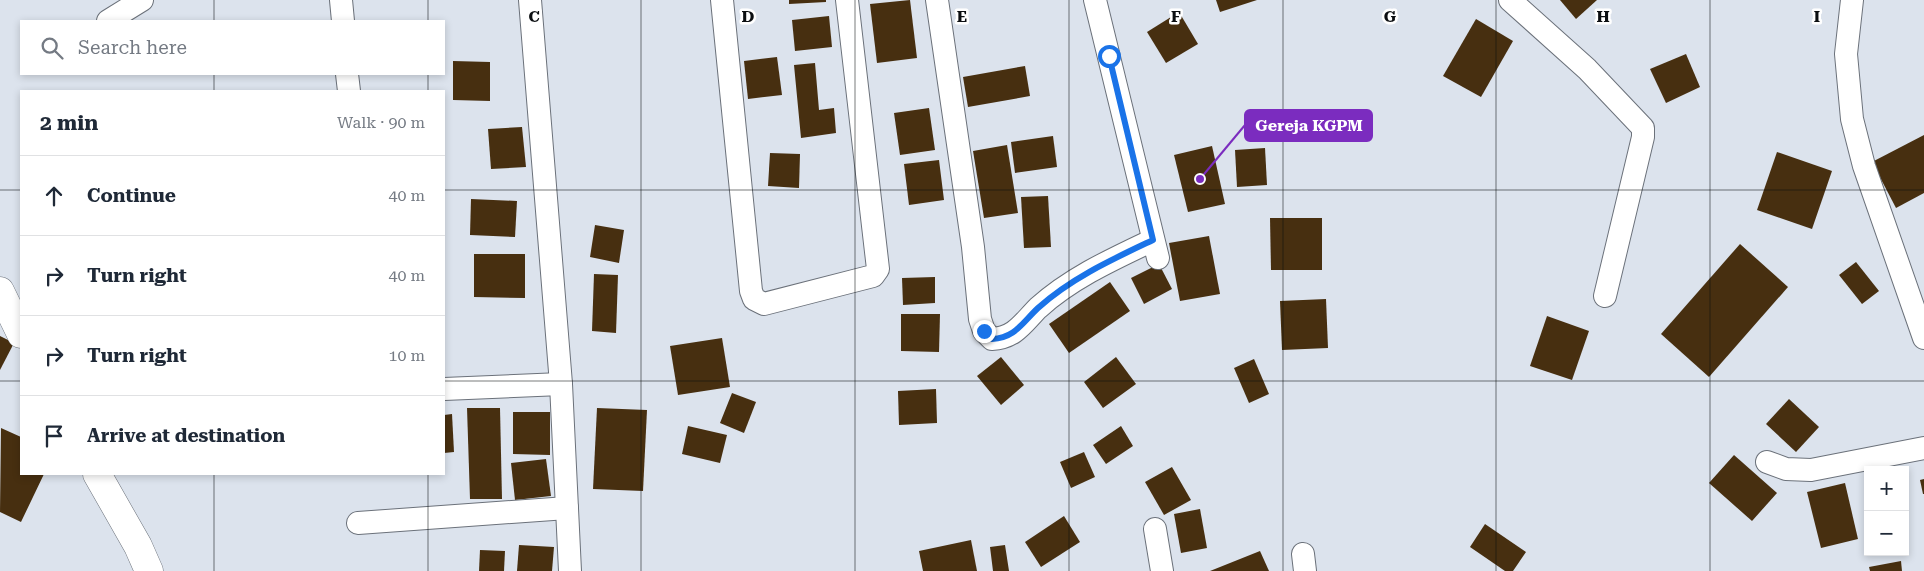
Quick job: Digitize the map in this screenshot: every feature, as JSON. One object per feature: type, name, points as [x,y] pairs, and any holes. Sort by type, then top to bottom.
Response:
[{"type":"street","points":[[110,20],[142,0]]},
{"type":"street","points":[[341,0],[343,20]]},
{"type":"street","points":[[530,0],[562,384],[570,571]]},
{"type":"street","points":[[722,0],[751,291],[754,299],[764,304],[873,276],[878,269],[847,0]]},
{"type":"street","points":[[937,0],[973,247],[980,319],[984,331],[992,339],[1009,337],[1054,295],[1103,264],[1156,249],[1096,0]]},
{"type":"street","points":[[1510,0],[1587,69],[1643,128],[1643,137],[1605,296]]},
{"type":"street","points":[[1852,0],[1846,54],[1852,118],[1864,166],[1924,338]]},
{"type":"street","points":[[347,75],[349,90]]},
{"type":"street","points":[[0,291],[20,332]]},
{"type":"street","points":[[445,389],[562,384]]},
{"type":"street","points":[[1767,462],[1792,470],[1811,470],[1924,448]]},
{"type":"street","points":[[98,475],[138,546],[149,571]]},
{"type":"street","points":[[358,523],[567,508]]},
{"type":"street","points":[[1155,529],[1162,571]]},
{"type":"building","points":[[789,0],[826,0],[826,2],[789,4]]},
{"type":"building","points":[[910,0],[917,58],[877,63],[870,4]]},
{"type":"building","points":[[1216,0],[1257,0],[1220,12]]},
{"type":"building","points":[[1560,0],[1597,0],[1576,19]]},
{"type":"building","points":[[1179,12],[1198,44],[1166,63],[1147,32]]},
{"type":"building","points":[[829,16],[832,47],[795,51],[792,20]]},
{"type":"building","points":[[1476,19],[1513,41],[1481,97],[1443,76]]},
{"type":"building","points":[[1686,54],[1700,87],[1666,103],[1650,69]]},
{"type":"building","points":[[777,57],[782,95],[748,99],[744,61]]},
{"type":"building","points":[[453,61],[490,62],[490,101],[453,100]]},
{"type":"building","points":[[815,63],[819,110],[834,108],[836,133],[801,138],[794,65]]},
{"type":"building","points":[[1025,66],[1030,96],[968,107],[963,77]]},
{"type":"building","points":[[929,108],[935,150],[900,155],[894,113]]},
{"type":"building","points":[[522,127],[526,167],[491,169],[488,129]]},
{"type":"building","points":[[1924,135],[1924,193],[1896,208],[1872,162]]},
{"type":"building","points":[[1053,136],[1057,167],[1015,173],[1011,142]]},
{"type":"building","points":[[1007,145],[1018,213],[984,218],[973,151]]},
{"type":"building","points":[[1212,146],[1225,204],[1188,212],[1174,155]]},
{"type":"building","points":[[1265,148],[1267,185],[1237,187],[1235,150]]},
{"type":"building","points":[[1777,152],[1832,171],[1812,229],[1757,210]]},
{"type":"building","points":[[770,153],[800,154],[799,188],[768,186]]},
{"type":"building","points":[[939,160],[944,200],[909,205],[904,164]]},
{"type":"building","points":[[1048,196],[1051,247],[1024,248],[1021,197]]},
{"type":"building","points":[[471,199],[517,201],[515,237],[470,235]]},
{"type":"building","points":[[1270,218],[1322,218],[1322,270],[1271,270]]},
{"type":"building","points":[[595,225],[624,230],[619,263],[590,257]]},
{"type":"building","points":[[1209,236],[1220,294],[1180,301],[1169,243]]},
{"type":"building","points":[[1740,244],[1788,287],[1709,377],[1661,334]]},
{"type":"building","points":[[474,254],[525,254],[525,298],[474,297]]},
{"type":"building","points":[[1856,262],[1879,291],[1862,304],[1839,275]]},
{"type":"building","points":[[1159,264],[1172,289],[1144,304],[1131,278]]},
{"type":"building","points":[[594,274],[618,275],[616,333],[592,331]]},
{"type":"building","points":[[935,277],[935,303],[903,305],[902,278]]},
{"type":"building","points":[[1110,282],[1130,311],[1069,353],[1049,324]]},
{"type":"building","points":[[1326,299],[1328,348],[1282,350],[1280,301]]},
{"type":"building","points":[[901,314],[940,314],[939,352],[901,351]]},
{"type":"building","points":[[1547,316],[1589,331],[1572,380],[1530,366]]},
{"type":"building","points":[[0,336],[14,343],[0,370]]},
{"type":"building","points":[[722,338],[730,387],[678,395],[670,346]]},
{"type":"building","points":[[1001,357],[1024,385],[1001,405],[977,376]]},
{"type":"building","points":[[1116,357],[1136,384],[1103,408],[1084,382]]},
{"type":"building","points":[[1254,359],[1269,394],[1249,403],[1234,368]]},
{"type":"building","points":[[936,389],[937,423],[899,425],[898,391]]},
{"type":"building","points":[[732,393],[756,402],[744,433],[720,423]]},
{"type":"building","points":[[1789,399],[1819,427],[1796,452],[1766,424]]},
{"type":"building","points":[[467,408],[500,408],[502,499],[470,499]]},
{"type":"building","points":[[597,408],[647,410],[643,491],[593,489]]},
{"type":"building","points":[[513,412],[550,412],[550,455],[513,454]]},
{"type":"building","points":[[452,414],[454,452],[445,453],[445,415]]},
{"type":"building","points":[[688,426],[727,435],[720,463],[682,454]]},
{"type":"building","points":[[1121,426],[1133,446],[1106,464],[1093,445]]},
{"type":"building","points":[[1,428],[20,437],[20,475],[44,475],[21,522],[0,512]]},
{"type":"building","points":[[1084,452],[1095,477],[1071,488],[1060,462]]},
{"type":"building","points":[[1734,455],[1777,493],[1752,521],[1709,483]]},
{"type":"building","points":[[546,459],[551,496],[515,500],[511,463]]},
{"type":"building","points":[[1172,467],[1191,500],[1164,515],[1145,482]]},
{"type":"building","points":[[1924,479],[1924,494],[1923,494],[1920,480]]},
{"type":"building","points":[[1845,483],[1858,539],[1821,548],[1807,492]]},
{"type":"building","points":[[1200,509],[1207,548],[1181,553],[1174,514]]},
{"type":"building","points":[[1064,516],[1080,542],[1041,567],[1025,542]]},
{"type":"building","points":[[1485,524],[1526,552],[1513,571],[1505,571],[1470,547]]},
{"type":"building","points":[[971,540],[977,571],[923,571],[919,551]]},
{"type":"building","points":[[519,545],[554,547],[552,571],[517,571]]},
{"type":"building","points":[[1005,545],[1009,571],[993,571],[990,547]]},
{"type":"building","points":[[480,550],[505,551],[504,571],[479,571]]},
{"type":"building","points":[[1260,551],[1269,571],[1210,571]]},
{"type":"building","points":[[1901,561],[1902,571],[1870,571],[1869,567]]},
{"type":"place","name":"Gereja KGPM","points":[[1200,179]]},
{"type":"route","points":[[984,331],[992,339],[1009,337],[1054,295],[1103,264],[1153,240],[1109,56]]}]
